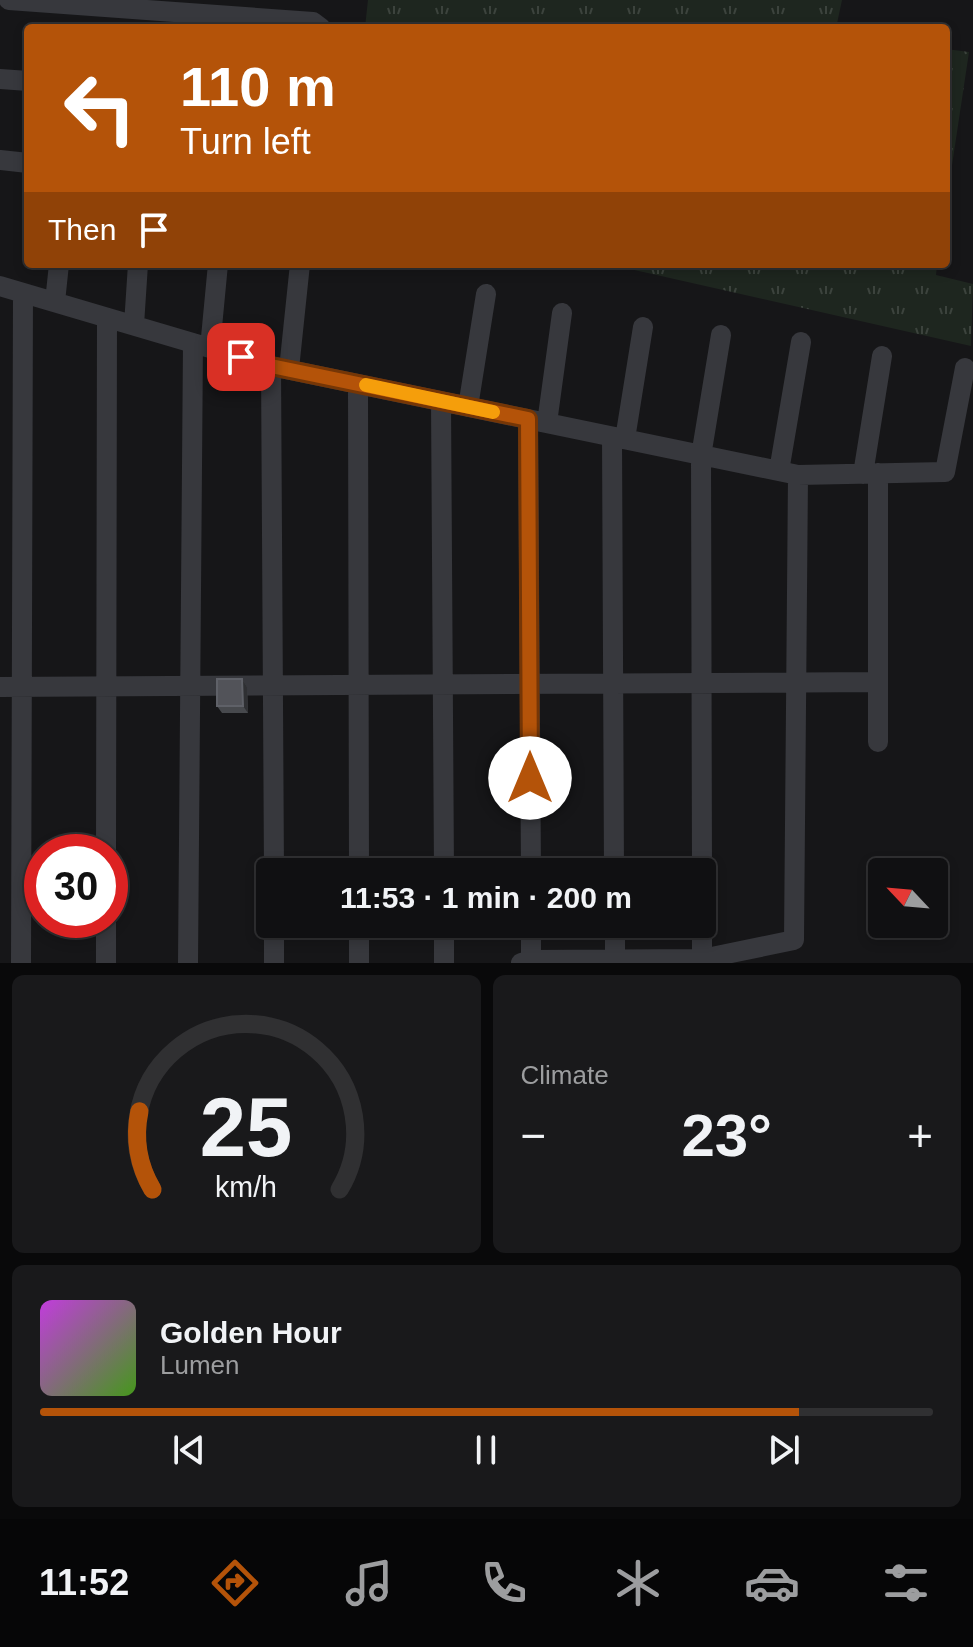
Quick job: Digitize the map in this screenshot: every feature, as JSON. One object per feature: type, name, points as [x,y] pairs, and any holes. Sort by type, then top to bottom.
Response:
[{"type":"street","points":[[9,0],[316,24]]},
{"type":"street","points":[[0,79],[24,81]]},
{"type":"street","points":[[0,160],[24,163]]},
{"type":"street","points":[[55,302],[59,268]]},
{"type":"street","points":[[134,325],[138,268]]},
{"type":"street","points":[[188,963],[190,686],[201,345],[217,268]]},
{"type":"street","points":[[274,858],[272,685],[280,368],[299,268]]},
{"type":"street","points":[[0,286],[280,368],[789,473],[945,472],[965,368]]},
{"type":"street","points":[[21,963],[23,293]]},
{"type":"street","points":[[468,407],[486,294]]},
{"type":"street","points":[[531,858],[529,684],[537,421],[562,313]]},
{"type":"street","points":[[106,834],[107,318]]},
{"type":"street","points":[[614,858],[613,683],[619,438],[643,327]]},
{"type":"street","points":[[702,858],[701,456],[721,335]]},
{"type":"street","points":[[529,938],[526,962],[702,959],[794,940],[796,682],[789,473],[801,342]]},
{"type":"street","points":[[878,742],[870,474],[882,356]]},
{"type":"street","points":[[358,384],[359,858]]},
{"type":"street","points":[[441,401],[444,858]]},
{"type":"street","points":[[0,687],[878,682]]},
{"type":"street","points":[[106,938],[106,963]]},
{"type":"street","points":[[274,938],[274,963]]},
{"type":"street","points":[[359,938],[359,963]]},
{"type":"street","points":[[444,938],[444,963]]},
{"type":"street","points":[[615,938],[615,960]]},
{"type":"street","points":[[702,938],[702,959]]},
{"type":"green space","points":[[368,0],[842,0],[837,24],[365,24]]},
{"type":"green space","points":[[950,50],[969,52],[950,178]]},
{"type":"green space","points":[[626,268],[937,268],[936,275],[973,284],[971,346]]},
{"type":"building","points":[[217,679],[242,679],[243,706],[217,706]]},
{"type":"slow traffic","points":[[366,385],[493,412]]},
{"type":"route","points":[[241,357],[271,366],[528,419],[530,778]]}]
